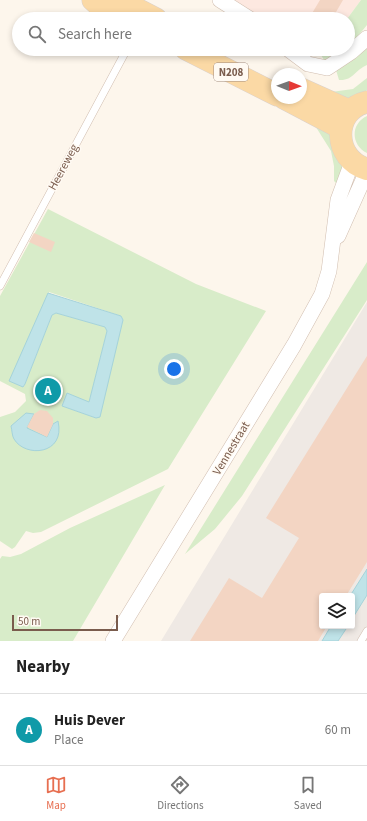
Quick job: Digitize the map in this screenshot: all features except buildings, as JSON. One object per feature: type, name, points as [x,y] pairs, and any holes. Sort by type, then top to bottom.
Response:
[{"type":"main road","points":[[92,0],[102,8],[118,12]]},
{"type":"main road","points":[[114,0],[133,12]]},
{"type":"main road","name":"N208","points":[[200,56],[271,92]]},
{"type":"main road","name":"N208","points":[[231,56],[271,75]]},
{"type":"main road","points":[[307,92],[353,114]]},
{"type":"main road","points":[[307,103],[353,114]]},
{"type":"main road","points":[[353,114],[340,136],[343,150],[362,167]]},
{"type":"street","points":[[220,0],[239,12]]},
{"type":"street","points":[[355,48],[367,38]]},
{"type":"street","points":[[297,56],[308,64],[327,68],[345,56]]},
{"type":"street","name":"Vennestraat","points":[[113,641],[312,314],[322,294],[329,271],[338,200],[362,167]]},
{"type":"lane","name":"Heereweg","points":[[0,286],[123,56]]},
{"type":"lane","points":[[361,641],[367,631]]},
{"type":"shaded area","points":[[215,0],[361,0],[352,12],[238,12]]},
{"type":"shaded area","points":[[367,302],[367,641],[161,641]]},
{"type":"green space","points":[[361,0],[367,0],[367,25],[355,40],[355,12],[352,12]]},
{"type":"green space","points":[[367,45],[367,65],[348,79],[339,80],[336,70]]},
{"type":"green space","points":[[322,56],[338,56],[334,59],[324,60]]},
{"type":"green space","points":[[367,78],[367,90],[362,95],[345,100],[331,92],[353,89]]},
{"type":"green space","points":[[367,116],[367,153],[355,140],[355,129],[361,120]]},
{"type":"green space","points":[[314,124],[328,128],[340,155],[343,170],[337,184],[334,181],[334,166],[331,151]]},
{"type":"green space","points":[[48,209],[196,284],[266,311],[168,469],[41,532],[33,533],[26,531],[12,549],[0,541],[0,417],[15,412],[26,401],[25,394],[0,381],[0,296]],"holes":[[[49,292],[121,316],[123,320],[96,418],[62,406],[67,393],[89,403],[107,331],[105,327],[56,313],[52,315],[25,384],[23,387],[10,381]]]},
{"type":"green space","points":[[367,262],[367,300],[242,496],[215,529],[185,554]]},
{"type":"green space","points":[[165,485],[73,641],[0,641],[0,559],[2,556],[10,557],[21,554],[70,528]]},
{"type":"water","points":[[48,293],[121,316],[123,320],[100,417],[96,418],[62,406],[67,393],[89,402],[107,331],[105,327],[56,313],[52,315],[25,384],[23,387],[9,381]]},
{"type":"water","points":[[26,413],[34,414],[27,428],[47,437],[53,424],[58,421],[59,432],[56,441],[50,447],[35,451],[19,445],[14,439],[11,426]]},
{"type":"water","points":[[367,569],[367,595],[355,614],[355,593],[352,593]]},
{"type":"water","points":[[329,629],[346,629],[338,641],[322,641]]},
{"type":"place","name":"Huis Dever","points":[[48,391]]}]
